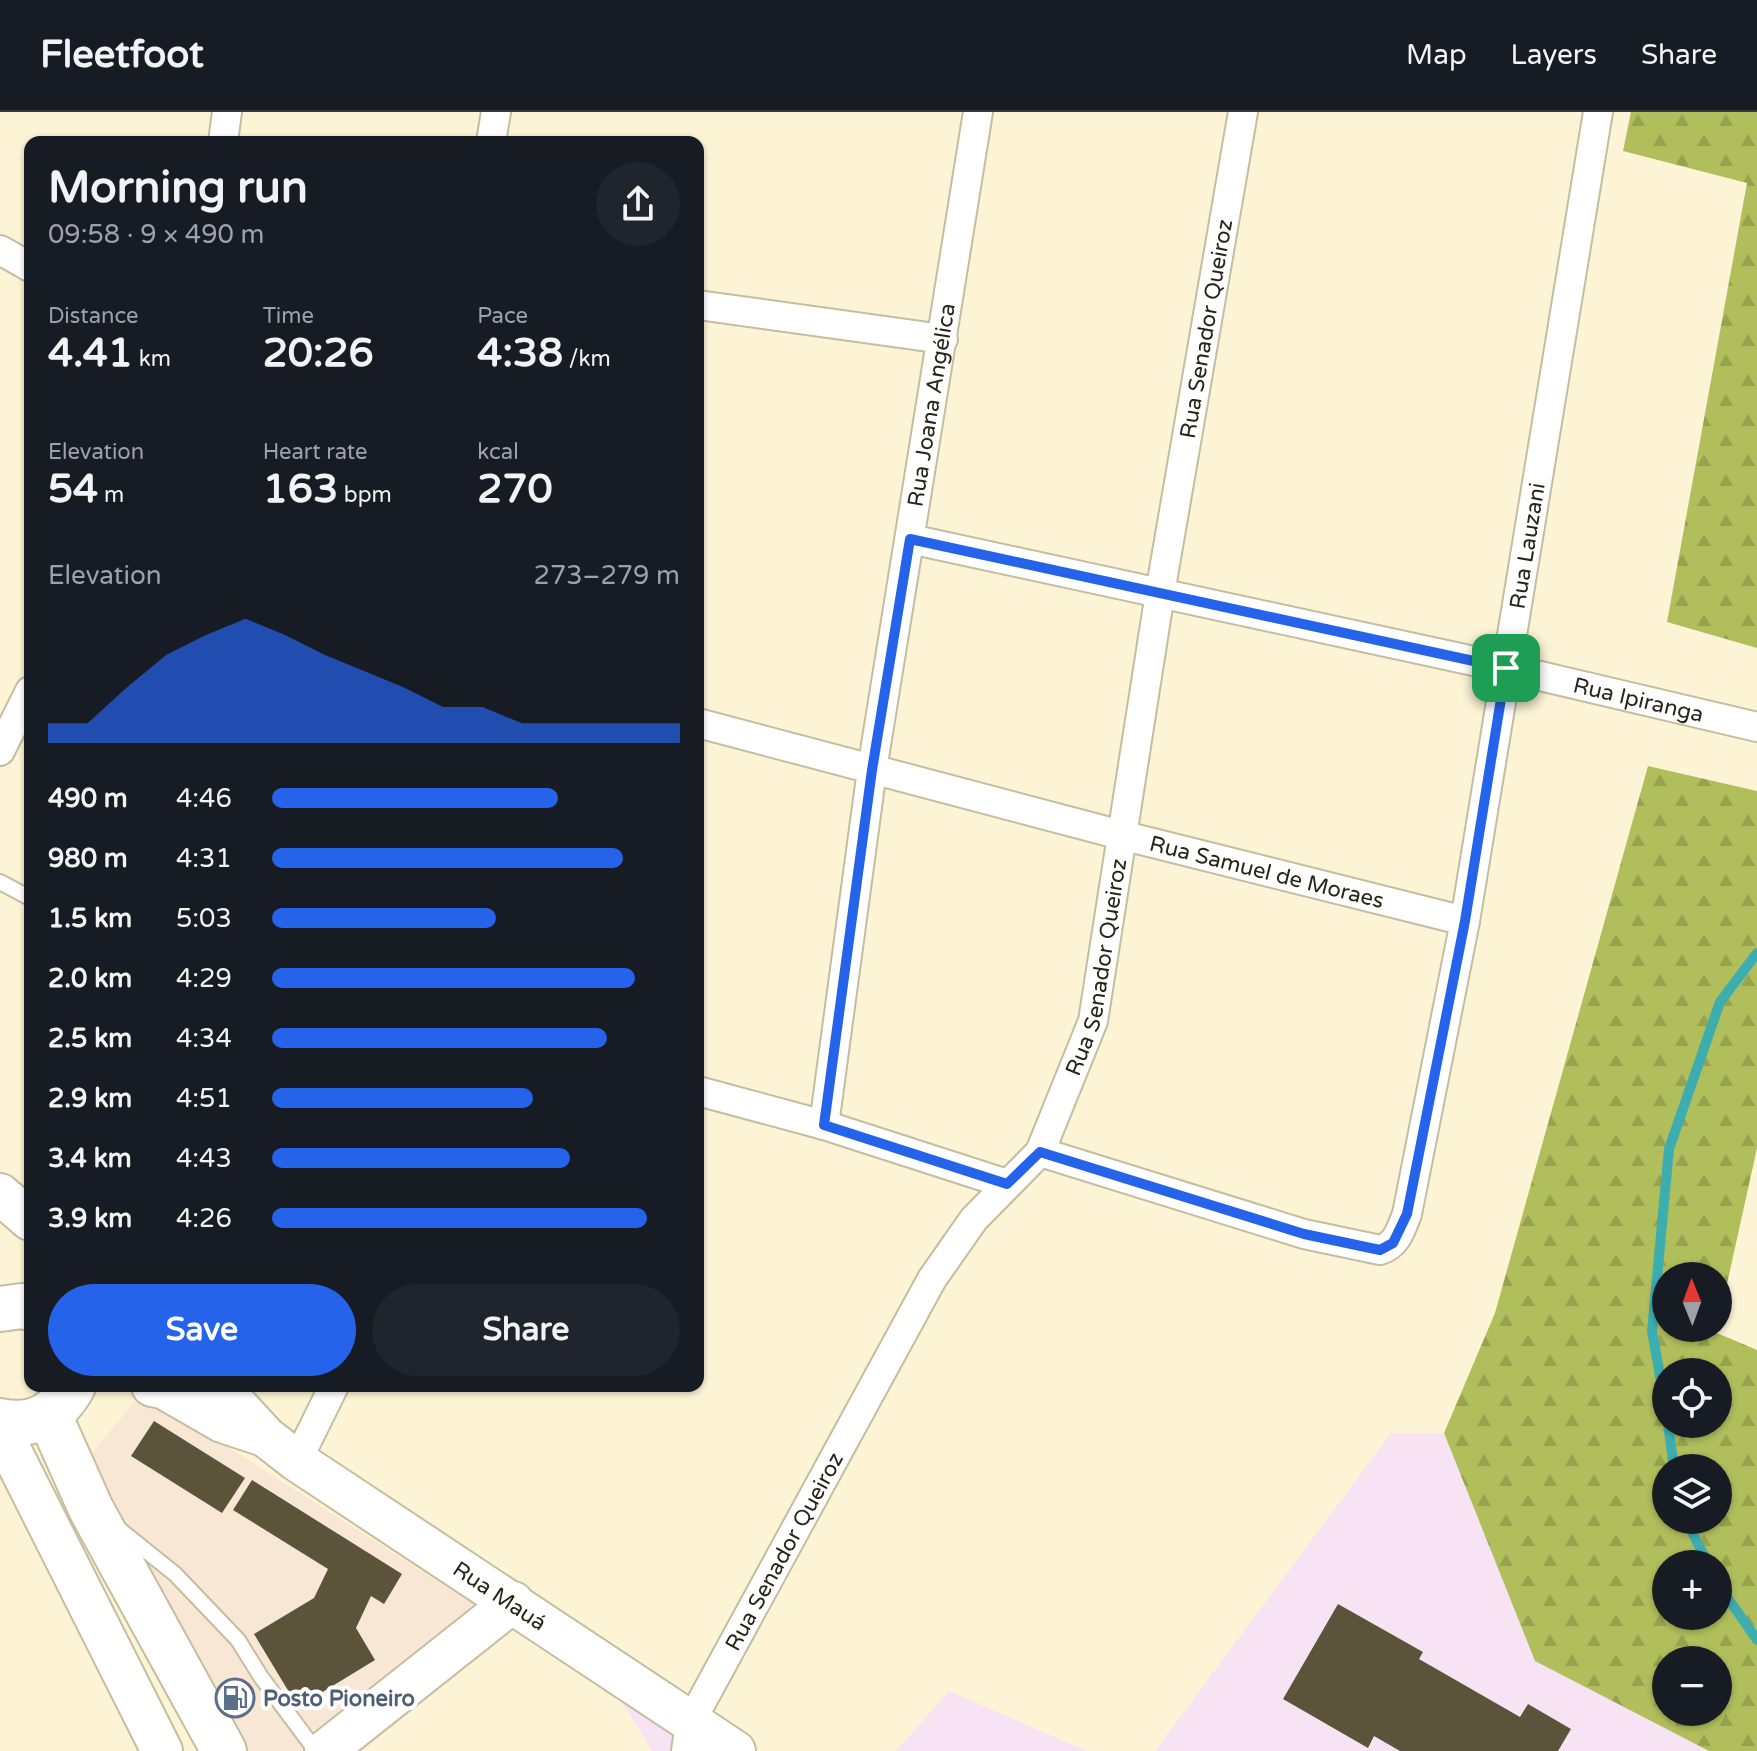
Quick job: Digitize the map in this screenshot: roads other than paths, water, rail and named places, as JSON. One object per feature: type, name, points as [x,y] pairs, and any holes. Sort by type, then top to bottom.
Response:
[{"type":"main road","points":[[0,1421],[32,1423],[73,1394],[84,1507],[224,1751]]},
{"type":"street","points":[[492,136],[496,112]]},
{"type":"street","name":"Rua Joana Angélica","points":[[824,1125],[872,770],[978,112]]},
{"type":"street","name":"Rua Senador Queiroz","points":[[688,1737],[932,1279],[974,1219],[1040,1152],[1093,1021],[1160,593],[1243,112]]},
{"type":"street","name":"Rua Lauzani","points":[[1040,1152],[1304,1234],[1380,1250],[1393,1243],[1407,1214],[1465,921],[1598,112]]},
{"type":"street","points":[[0,250],[24,264]]},
{"type":"street","points":[[704,306],[943,339]]},
{"type":"street","name":"Rua Ipiranga","points":[[910,539],[1506,668],[1757,727]]},
{"type":"street","points":[[0,751],[24,703]]},
{"type":"street","name":"Rua Samuel de Moraes","points":[[704,725],[1121,835],[1465,921]]},
{"type":"street","points":[[704,1093],[824,1125],[1007,1184]]},
{"type":"street","points":[[0,1194],[24,1215]]},
{"type":"street","name":"Rua Mauá","points":[[170,1392],[222,1422],[266,1437]]},
{"type":"street","name":"Rua Mauá","points":[[225,1392],[266,1437],[297,1461],[513,1602],[688,1737],[735,1751]]},
{"type":"street","points":[[297,1461],[331,1392]]},
{"type":"street","points":[[0,1429],[39,1494],[162,1751]]},
{"type":"street","points":[[325,1751],[513,1602]]},
{"type":"lane","points":[[0,882],[24,895]]},
{"type":"lane","points":[[84,1507],[154,1556],[213,1613],[238,1640],[261,1677],[316,1751]]},
{"type":"waterway","points":[[1657,1358],[1652,1331],[1669,1149],[1720,1002],[1757,953]]},
{"type":"waterway","points":[[1670,1438],[1672,1454]]},
{"type":"waterway","points":[[1693,1534],[1701,1550]]},
{"type":"waterway","points":[[1732,1604],[1757,1640]]},
{"type":"place","name":"Posto Pioneiro","points":[[235,1698]]}]
